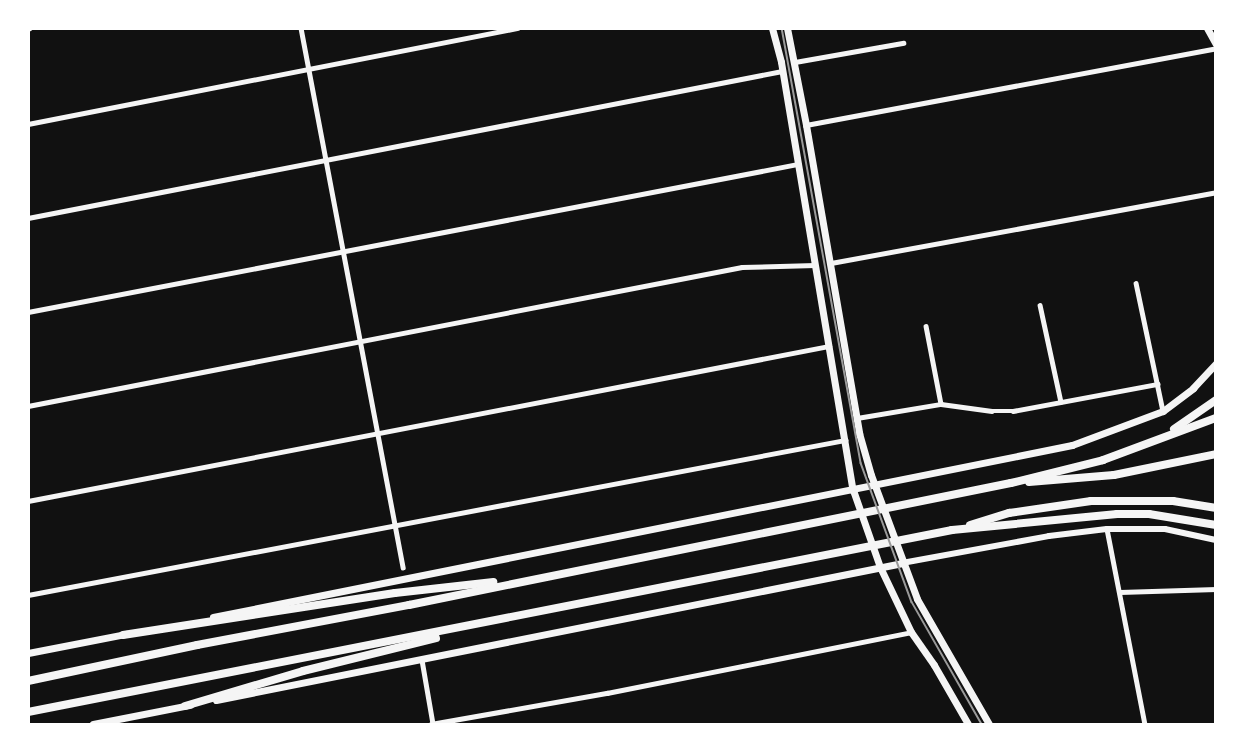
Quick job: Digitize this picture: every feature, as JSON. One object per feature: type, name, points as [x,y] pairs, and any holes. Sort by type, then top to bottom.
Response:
[{"type":"highway","points":[[1158,439],[1215,400]]},
{"type":"highway","points":[[28,681],[1011,483],[1102,460],[1215,418]]},
{"type":"highway","points":[[1011,483],[1114,475],[1215,454]]},
{"type":"highway","points":[[952,531],[1009,513],[1091,501],[1173,501],[1215,508]]},
{"type":"highway","points":[[28,712],[952,531],[1117,514],[1149,514],[1215,525]]},
{"type":"highway","points":[[123,635],[395,593],[544,577]]},
{"type":"highway","points":[[185,706],[303,671],[532,614]]},
{"type":"main road","points":[[772,28],[782,71],[853,490],[880,567],[911,632],[934,665],[968,724]]},
{"type":"main road","points":[[787,28],[795,62],[857,418],[874,485],[917,599],[989,724]]},
{"type":"main road","points":[[1207,28],[1215,46]]},
{"type":"main road","points":[[28,653],[1072,445],[1163,411],[1192,388],[1215,363]]},
{"type":"main road","points":[[93,724],[902,563]]},
{"type":"street","points":[[301,28],[403,567]]},
{"type":"street","points":[[28,124],[518,28]]},
{"type":"street","points":[[795,62],[903,43]]},
{"type":"street","points":[[806,125],[1215,46]]},
{"type":"street","points":[[28,218],[782,71]]},
{"type":"street","points":[[28,312],[798,164]]},
{"type":"street","points":[[831,263],[1215,192]]},
{"type":"street","points":[[28,406],[742,267],[815,266]]},
{"type":"street","points":[[1136,283],[1163,411]]},
{"type":"street","points":[[1040,305],[1061,402]]},
{"type":"street","points":[[926,326],[941,404]]},
{"type":"street","points":[[28,501],[829,346]]},
{"type":"street","points":[[857,418],[941,404],[1002,412],[1157,384]]},
{"type":"street","points":[[28,595],[845,440]]},
{"type":"street","points":[[902,563],[1038,538],[1107,529],[1166,529],[1215,540]]},
{"type":"street","points":[[1107,529],[1145,724]]},
{"type":"street","points":[[1120,592],[1215,589]]},
{"type":"street","points":[[422,660],[432,724],[608,693],[911,632]]},
{"type":"tram line","points":[[782,28],[861,463],[912,602],[982,724]]}]
